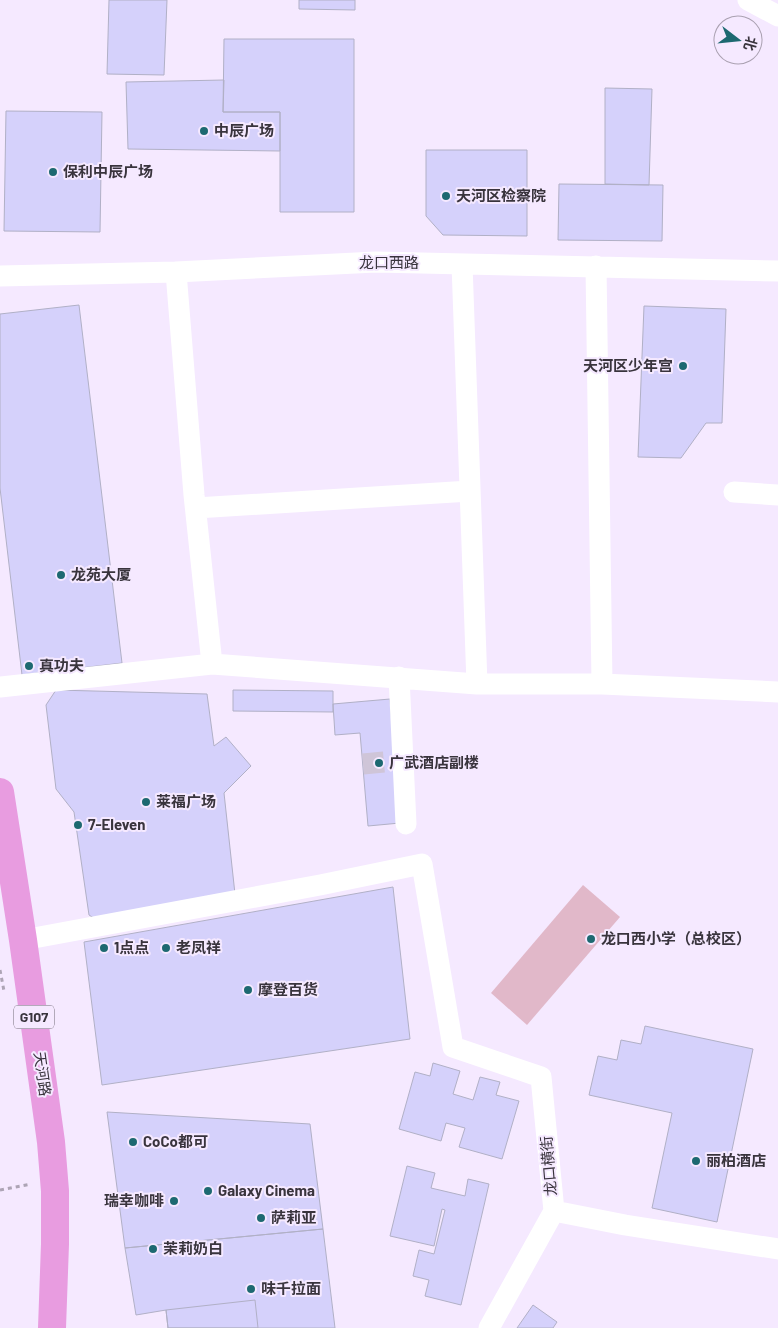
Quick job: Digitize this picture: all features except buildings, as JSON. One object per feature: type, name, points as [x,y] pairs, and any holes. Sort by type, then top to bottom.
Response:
[{"type":"highway","name":"天河路","points":[[0,792],[51,1142],[55,1191],[56,1244],[52,1328]]},
{"type":"street","points":[[748,0],[778,16]]},
{"type":"street","name":"龙口西路","points":[[0,276],[176,272],[376,262],[778,271]]},
{"type":"street","points":[[462,264],[477,684]]},
{"type":"street","points":[[596,266],[602,684]]},
{"type":"street","points":[[176,272],[196,508],[212,664]]},
{"type":"street","points":[[196,508],[470,491]]},
{"type":"street","points":[[734,492],[778,495]]},
{"type":"street","points":[[0,687],[212,664],[477,684],[602,684],[778,692]]},
{"type":"street","points":[[399,678],[399,761],[406,824]]},
{"type":"street","name":"龙口横街","points":[[23,940],[320,885],[422,864],[453,1047],[541,1077],[554,1211],[489,1328]]},
{"type":"street","points":[[554,1211],[625,1225],[778,1249]]},
{"type":"shaded area","points":[[583,885],[620,917],[527,1025],[491,993]]},
{"type":"tunnel","points":[[363,764],[395,761]]},
{"type":"place","name":"中辰广场","points":[[204,131]]},
{"type":"place","name":"保利中辰广场","points":[[53,172]]},
{"type":"place","name":"天河区检察院","points":[[446,196]]},
{"type":"place","name":"天河区少年宫","points":[[683,366]]},
{"type":"place","name":"龙苑大厦","points":[[61,575]]},
{"type":"place","name":"真功夫","points":[[29,666]]},
{"type":"place","name":"广武酒店副楼","points":[[379,763]]},
{"type":"place","name":"莱福广场","points":[[146,802]]},
{"type":"place","name":"7-Eleven","points":[[78,825]]},
{"type":"place","name":"龙口西小学（总校区）","points":[[591,939]]},
{"type":"place","name":"1点点","points":[[104,948]]},
{"type":"place","name":"老凤祥","points":[[166,948]]},
{"type":"place","name":"摩登百货","points":[[248,990]]},
{"type":"place","name":"CoCo都可","points":[[133,1142]]},
{"type":"place","name":"丽柏酒店","points":[[696,1161]]},
{"type":"place","name":"Galaxy Cinema","points":[[208,1191]]},
{"type":"place","name":"瑞幸咖啡","points":[[174,1201]]},
{"type":"place","name":"萨莉亚","points":[[261,1218]]},
{"type":"place","name":"茉莉奶白","points":[[153,1249]]},
{"type":"place","name":"味千拉面","points":[[251,1289]]}]
